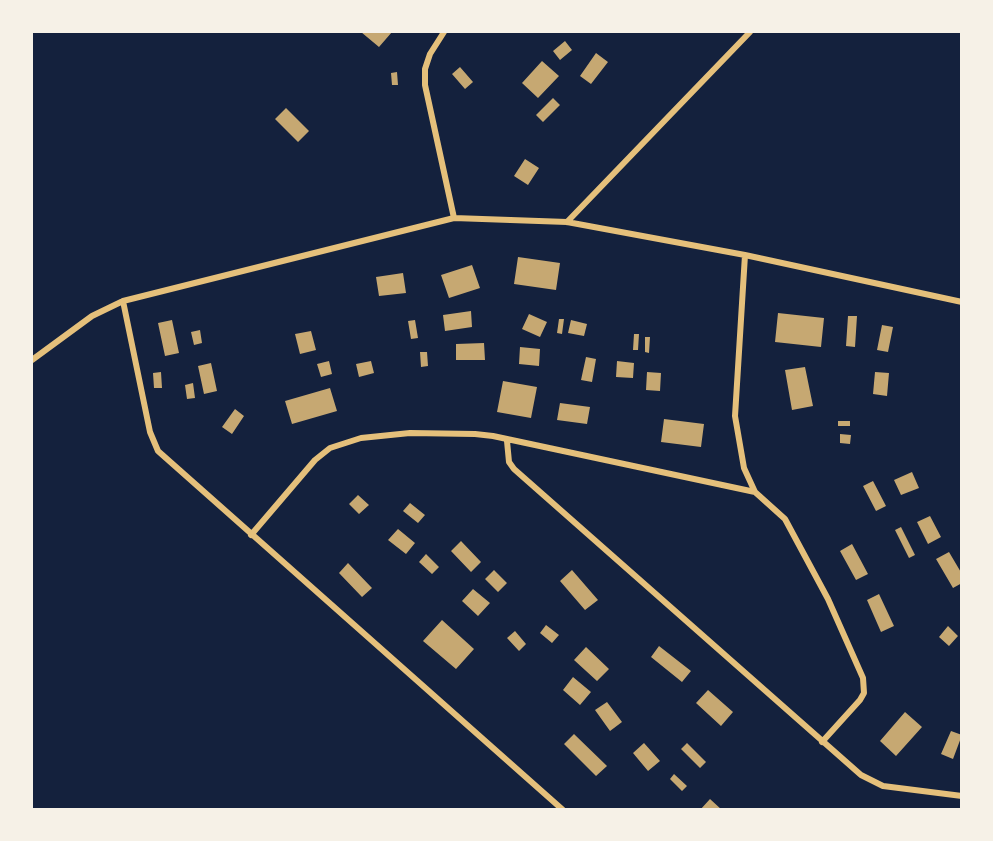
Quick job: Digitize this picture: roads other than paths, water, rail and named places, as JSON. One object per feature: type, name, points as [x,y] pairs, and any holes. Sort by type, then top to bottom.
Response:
[{"type":"street","points":[[444,32],[430,54],[425,69],[425,85],[454,218]]},
{"type":"street","points":[[567,222],[750,32]]},
{"type":"street","points":[[32,360],[92,316],[123,301],[454,218],[567,222],[745,255],[962,302]]},
{"type":"street","points":[[745,255],[735,416],[744,468],[755,492],[785,519],[828,599],[863,678],[864,693],[860,700],[822,742]]},
{"type":"street","points":[[123,301],[152,441],[158,451],[563,810]]},
{"type":"street","points":[[251,535],[315,460],[345,442],[410,433],[475,434],[755,492]]},
{"type":"street","points":[[507,441],[509,462],[514,469],[822,742],[874,783],[962,796]]}]
